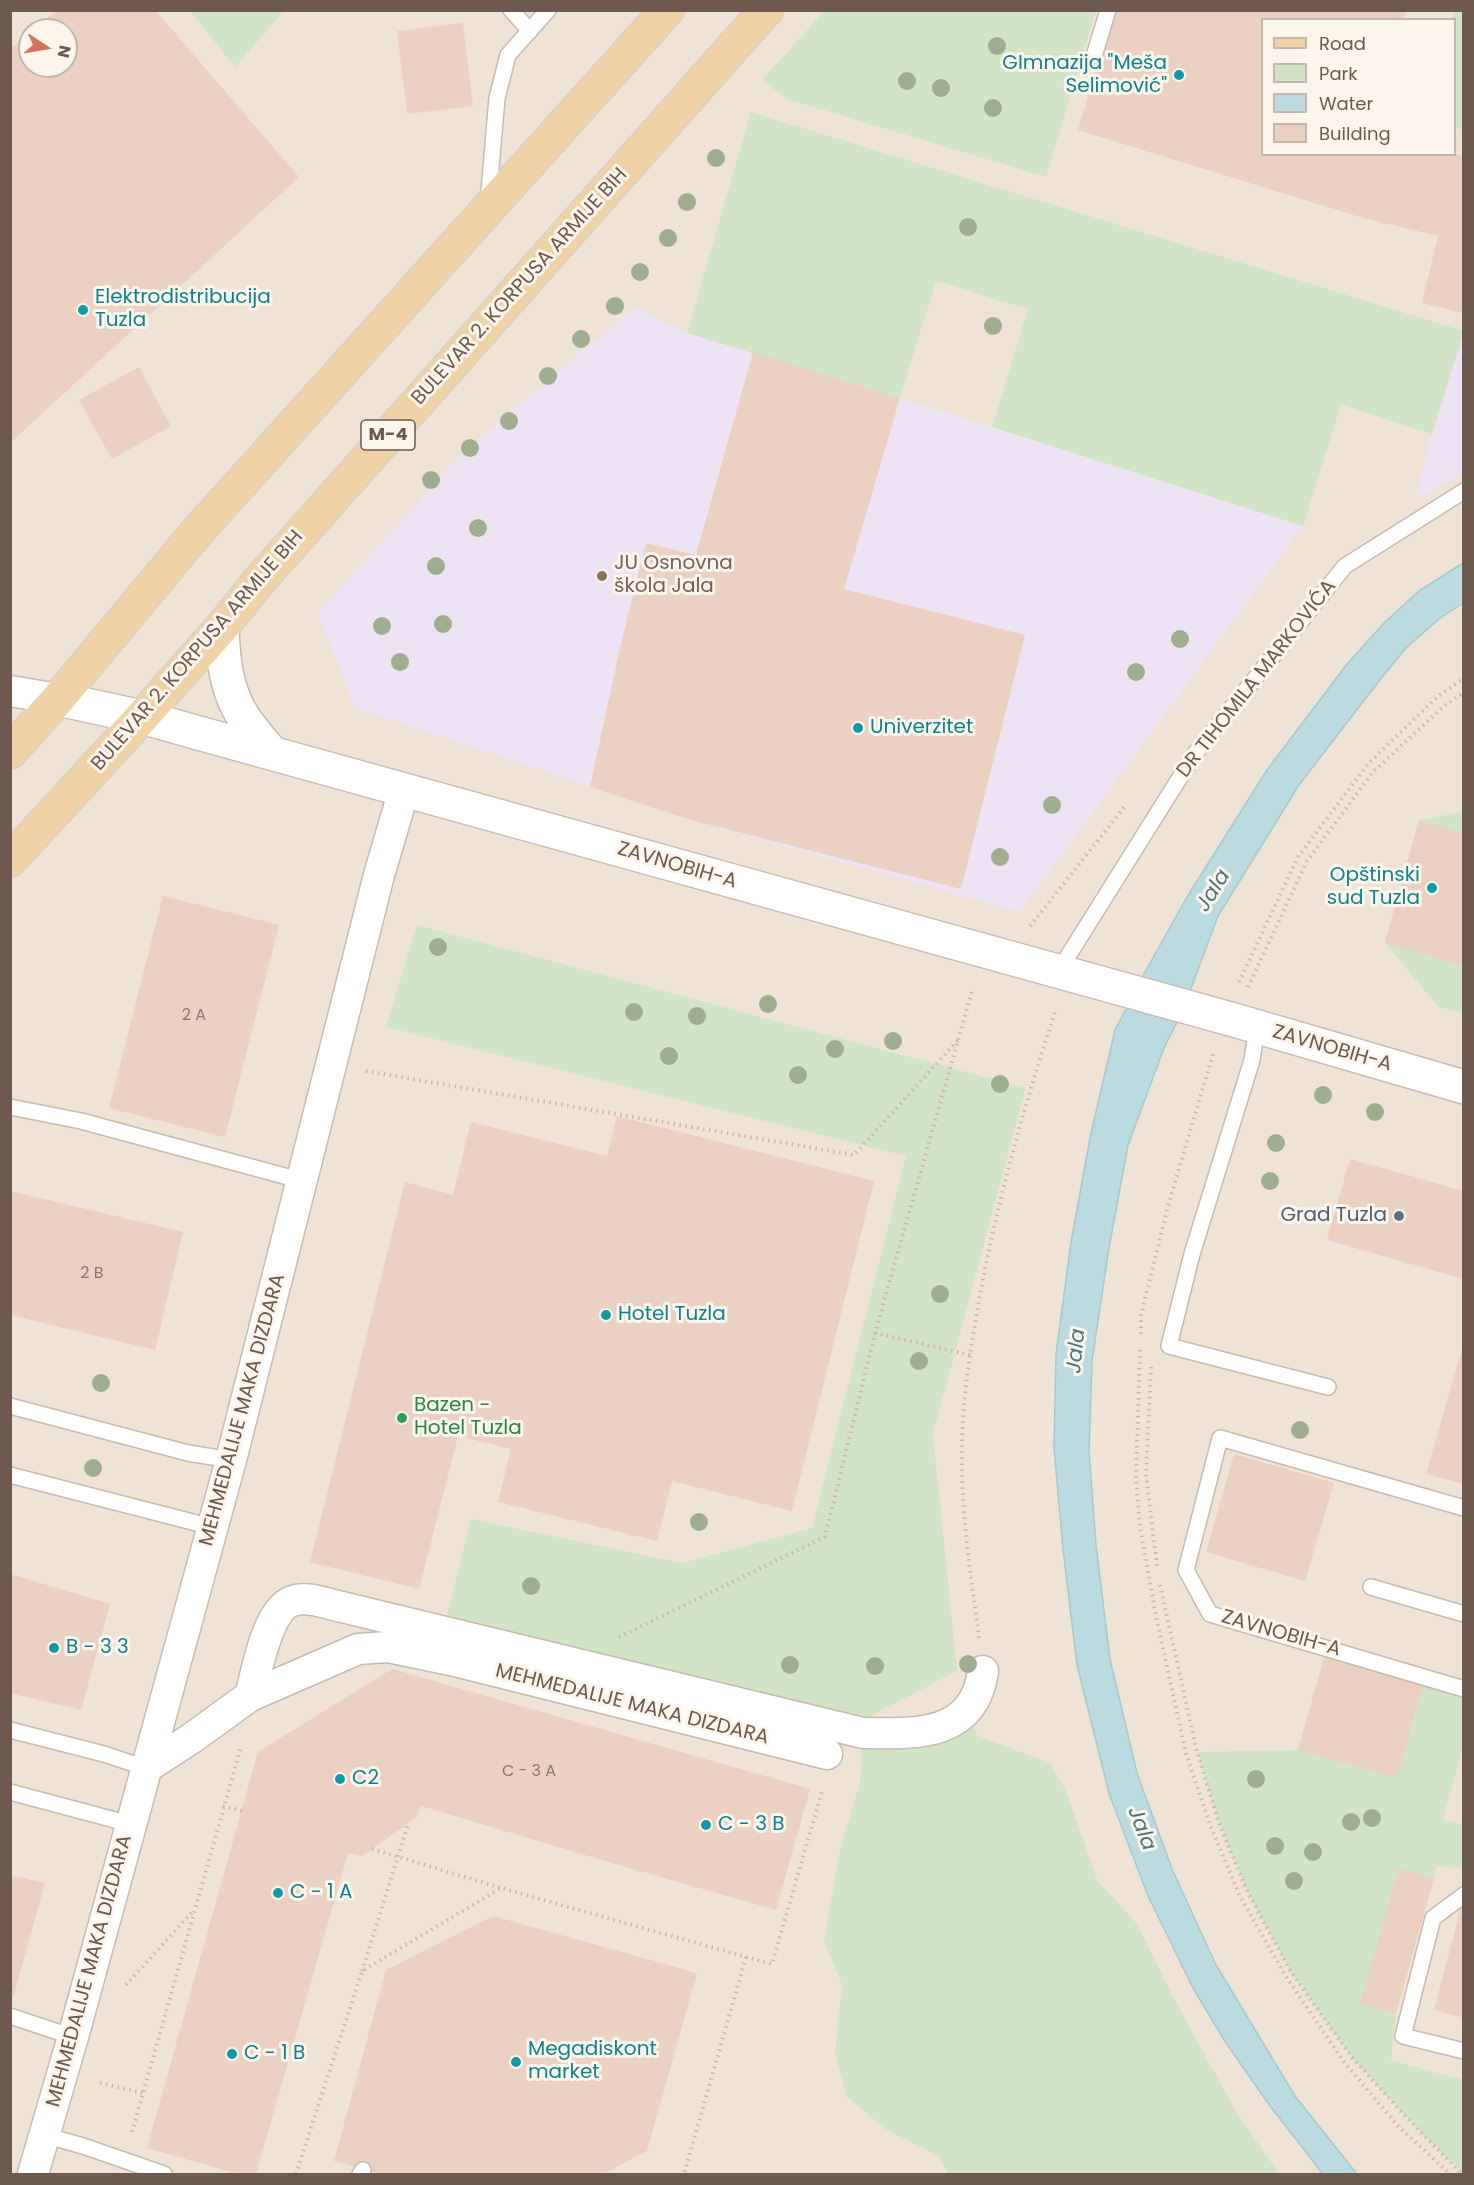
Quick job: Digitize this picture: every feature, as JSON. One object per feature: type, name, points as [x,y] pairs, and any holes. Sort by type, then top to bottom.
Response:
[{"type":"main road","points":[[10,752],[58,699],[197,532],[667,10]]},
{"type":"main road","name":"BULEVAR 2. KORPUSA ARMIJE BIH","points":[[10,860],[142,717],[275,563],[766,10]]},
{"type":"street","points":[[222,627],[223,658],[229,687],[244,719],[272,753]]},
{"type":"street","points":[[10,691],[142,717],[272,753]]},
{"type":"street","name":"ZAVNOBIH-A","points":[[272,753],[1257,1027],[1464,1087]]},
{"type":"street","name":"MEHMEDALIJE MAKA DIZDARA","points":[[33,2175],[231,1460],[379,875],[404,790]]},
{"type":"street","points":[[250,1696],[271,1622],[285,1606],[296,1600],[333,1605],[568,1660],[863,1733],[915,1732],[934,1729],[952,1722],[971,1707],[981,1688],[983,1671]]},
{"type":"street","name":"MEHMEDALIJE MAKA DIZDARA","points":[[146,1768],[250,1696],[358,1649],[388,1647],[451,1660],[826,1767]]},
{"type":"lane","points":[[511,10],[530,31]]},
{"type":"lane","points":[[487,208],[497,98],[508,55],[548,10]]},
{"type":"lane","points":[[1094,56],[1108,10]]},
{"type":"lane","name":"DR TIHOMILA MARKOVIĆA","points":[[1070,975],[1194,755],[1345,566],[1464,491]]},
{"type":"lane","points":[[1257,1027],[1252,1060],[1192,1254],[1169,1346],[1328,1387]]},
{"type":"lane","points":[[10,1107],[81,1121],[303,1181]]},
{"type":"lane","points":[[10,1406],[188,1453],[231,1460]]},
{"type":"lane","name":"ZAVNOBIH-A","points":[[1464,1508],[1220,1438],[1186,1570],[1210,1614],[1464,1689]]},
{"type":"lane","points":[[10,1475],[212,1527]]},
{"type":"lane","points":[[1371,1587],[1464,1614]]},
{"type":"lane","points":[[10,1730],[104,1754],[146,1768]]},
{"type":"lane","points":[[10,1792],[130,1824]]},
{"type":"lane","points":[[1464,1895],[1433,1918],[1403,2036],[1464,2051]]},
{"type":"lane","points":[[10,2016],[73,2037]]},
{"type":"lane","points":[[44,2135],[83,2146],[164,2175]]},
{"type":"path","points":[[1247,989],[1307,861],[1373,772],[1444,706],[1464,692]]},
{"type":"path","points":[[568,1660],[606,1644],[825,1537],[875,1333],[972,991]]},
{"type":"path","points":[[983,1671],[968,1555],[962,1464],[964,1406],[970,1355],[985,1271],[1003,1190],[1024,1109],[1056,1008]]},
{"type":"path","points":[[365,1071],[854,1155],[960,1038]]},
{"type":"path","points":[[875,1333],[970,1355]]},
{"type":"path","points":[[130,2136],[241,1746]]},
{"type":"path","points":[[372,1849],[501,1888],[772,1964],[826,1767]]},
{"type":"path","points":[[223,1806],[242,1811]]},
{"type":"path","points":[[296,2175],[408,1824]]},
{"type":"path","points":[[362,1971],[501,1888]]},
{"type":"path","points":[[126,1985],[196,1908]]},
{"type":"path","points":[[684,2175],[746,1957]]},
{"type":"path","points":[[100,2082],[143,2094]]},
{"type":"shaded area","points":[[11,11],[1463,11],[1463,2174],[11,2174]]},
{"type":"shaded area","points":[[635,307],[687,333],[1303,526],[1020,912],[691,820],[355,708],[318,612],[466,450]]},
{"type":"shaded area","points":[[1463,336],[1463,472],[1415,501],[1432,434]]},
{"type":"green space","points":[[825,10],[1096,11],[1046,177],[787,99],[762,80]]},
{"type":"green space","points":[[1455,10],[1463,11],[1463,130],[1456,127],[1456,18],[1452,18]]},
{"type":"green space","points":[[190,11],[284,11],[235,67]]},
{"type":"green space","points":[[751,112],[1464,331],[1432,434],[1341,405],[1303,526],[992,427],[1028,309],[936,281],[900,398],[687,333]]},
{"type":"green space","name":"Opštinski sud Tuzla","points":[[1463,812],[1463,1014],[1438,1006],[1385,943],[1419,820]]},
{"type":"green space","points":[[417,925],[1026,1088],[933,1434],[957,1671],[853,1725],[445,1625],[471,1519],[682,1563],[812,1528],[906,1156],[386,1027]]},
{"type":"green space","points":[[1327,1648],[1463,1689],[1463,1746],[1443,1819],[1463,1825],[1463,1866],[1459,1868],[1437,1866],[1434,1878],[1399,1869],[1361,2004],[1396,2014],[1391,2060],[1463,2080],[1463,2174],[1404,2115],[1351,2056],[1291,1972],[1248,1893],[1220,1826],[1197,1752],[1298,1750]]},
{"type":"green space","points":[[963,1713],[978,1736],[1050,1763],[1067,1793],[1097,1880],[1137,1924],[1173,1997],[1234,2108],[1279,2174],[949,2174],[939,2156],[887,2130],[847,2097],[835,2053],[842,1985],[824,1941],[841,1845],[860,1783],[863,1733]]},
{"type":"water","name":"Jala","points":[[1463,563],[1463,603],[1439,619],[1406,648],[1379,681],[1299,785],[1218,916],[1183,1010],[1164,1048],[1128,1145],[1109,1248],[1092,1361],[1089,1451],[1096,1545],[1110,1659],[1137,1773],[1172,1869],[1215,1963],[1295,2096],[1357,2174],[1323,2174],[1270,2106],[1226,2043],[1193,1988],[1148,1896],[1109,1793],[1077,1665],[1054,1448],[1056,1354],[1071,1242],[1091,1133],[1115,1030],[1187,897],[1267,770],[1347,664],[1384,623],[1419,591]]},
{"type":"building","name":"Elektrodistribucija Tuzla","points":[[57,10],[155,10],[299,177],[10,443],[10,49],[18,43],[18,78],[78,78],[78,18],[47,18]]},
{"type":"building","name":"GImnazija \"Meša Selimović\"","points":[[1114,10],[1406,10],[1404,18],[1261,18],[1261,156],[1464,156],[1464,313],[1422,303],[1438,236],[1360,217],[1078,130]]},
{"type":"building","points":[[463,23],[473,106],[407,114],[397,31]]},
{"type":"building","points":[[753,352],[900,398],[844,589],[1025,635],[961,889],[691,820],[590,787],[620,648],[646,543],[696,555]]},
{"type":"building","points":[[139,367],[171,426],[112,459],[79,400]]},
{"type":"building","name":"Opštinski sud Tuzla","points":[[1419,820],[1464,833],[1464,966],[1385,943]]},
{"type":"building","points":[[163,896],[279,925],[225,1137],[109,1108]]},
{"type":"building","name":"Hotel Tuzla","points":[[617,1116],[874,1181],[792,1511],[672,1481],[657,1541],[498,1502],[511,1449],[458,1436],[419,1589],[310,1562],[405,1182],[453,1195],[471,1122],[607,1156]]},
{"type":"building","name":"Grad Tuzla","points":[[1350,1159],[1464,1191],[1464,1279],[1327,1240]]},
{"type":"building","points":[[10,1191],[183,1232],[155,1350],[10,1315]]},
{"type":"building","points":[[1464,1342],[1464,1484],[1426,1474]]},
{"type":"building","points":[[1234,1454],[1334,1483],[1305,1581],[1206,1552]]},
{"type":"building","name":"B - 3 3","points":[[10,1574],[110,1604],[81,1710],[10,1693]]},
{"type":"building","points":[[1324,1658],[1423,1685],[1397,1778],[1298,1750]]},
{"type":"building","points":[[392,1669],[810,1789],[776,1910],[421,1806],[417,1817],[362,1856],[348,1853],[256,2174],[239,2174],[147,2148],[258,1752]]},
{"type":"building","points":[[1399,1868],[1434,1878],[1396,2014],[1360,2004]]},
{"type":"building","points":[[10,1875],[45,1883],[13,1998],[10,1998]]},
{"type":"building","points":[[1461,1908],[1464,1909],[1464,2018],[1434,2010]]},
{"type":"building","name":"Megadiskont market","points":[[493,1916],[697,1973],[647,2151],[603,2174],[381,2174],[334,2161],[386,1970]]},
{"type":"place","name":"GImnazija \"Meša Selimović\"","points":[[1179,75]]},
{"type":"place","name":"Elektrodistribucija Tuzla","points":[[83,310]]},
{"type":"place","name":"JU Osnovna škola Jala","points":[[602,576]]},
{"type":"place","name":"Univerzitet","points":[[858,728]]},
{"type":"place","name":"Opštinski sud Tuzla","points":[[1432,888]]},
{"type":"place","name":"Grad Tuzla","points":[[1399,1216]]},
{"type":"place","name":"Hotel Tuzla","points":[[606,1315]]},
{"type":"place","name":"Bazen - Hotel Tuzla","points":[[402,1418]]},
{"type":"place","name":"B - 3 3","points":[[54,1648]]},
{"type":"place","name":"C2","points":[[340,1779]]},
{"type":"place","name":"C - 3 B","points":[[706,1825]]},
{"type":"place","name":"C - 1 A","points":[[278,1893]]},
{"type":"place","name":"C - 1 B","points":[[232,2054]]},
{"type":"place","name":"Megadiskont market","points":[[516,2062]]}]
